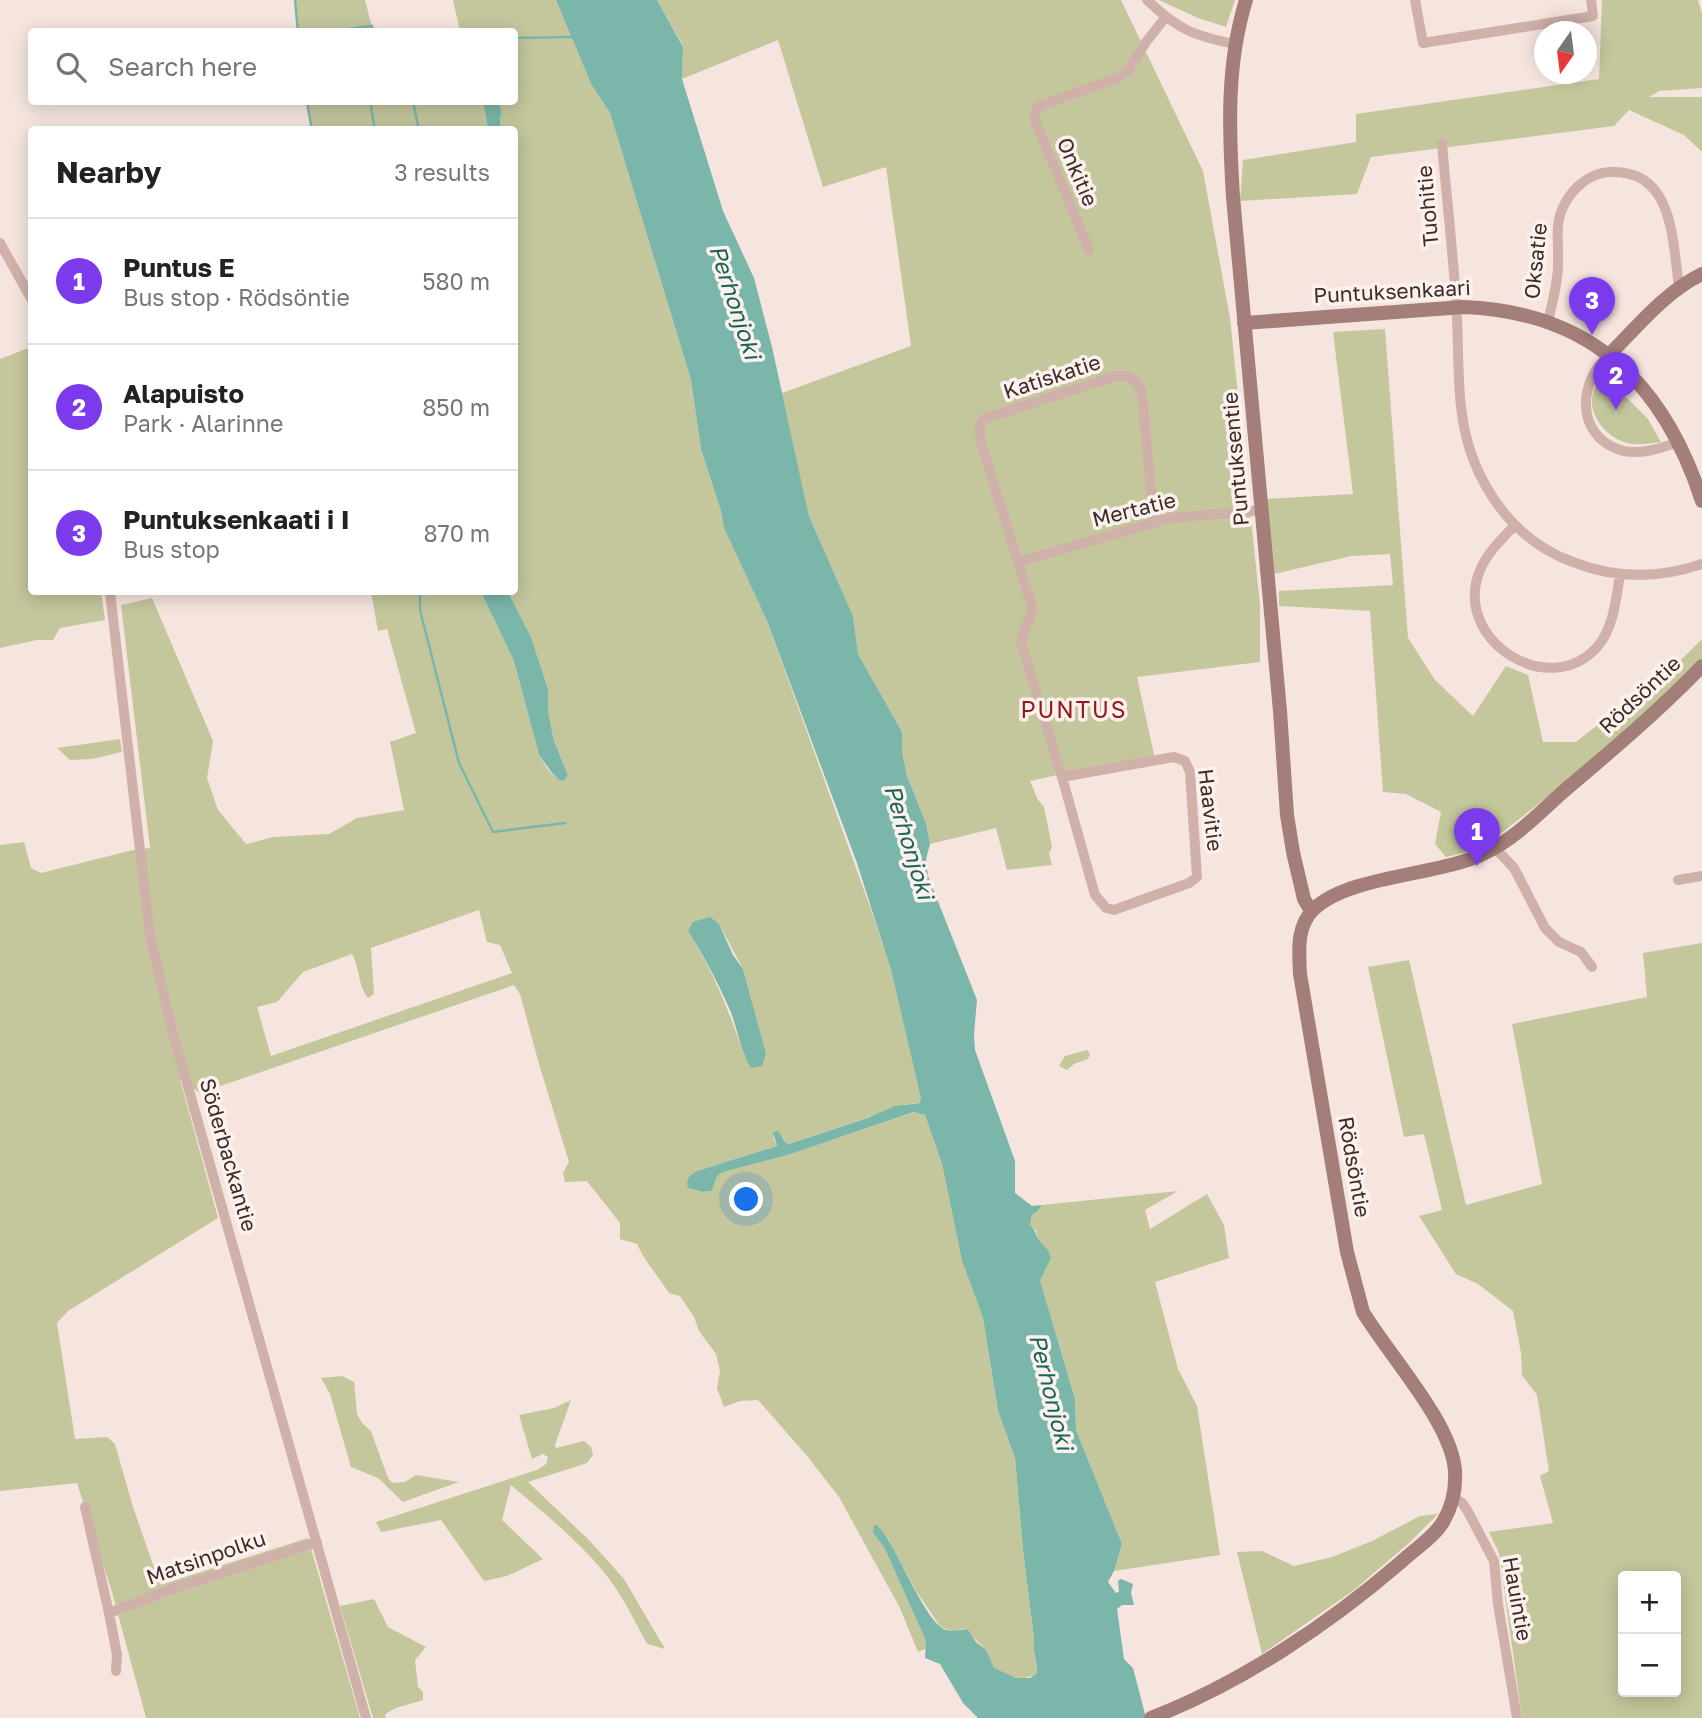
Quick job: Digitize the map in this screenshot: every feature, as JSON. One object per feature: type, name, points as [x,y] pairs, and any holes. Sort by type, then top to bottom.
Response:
[{"type":"street","points":[[1147,0],[1165,18],[1200,37],[1235,44]]},
{"type":"street","name":"Puntuksentie","points":[[1246,0],[1235,44],[1229,128],[1287,815],[1304,899],[1311,911]]},
{"type":"street","points":[[1415,0],[1423,43],[1593,16],[1591,0]]},
{"type":"street","name":"Onkitie","points":[[1089,250],[1034,118],[1037,107],[1117,78],[1128,71],[1165,18]]},
{"type":"street","name":"Tuohitie","points":[[1442,144],[1462,414],[1470,457],[1489,493],[1514,526]]},
{"type":"street","name":"Oksatie","points":[[1548,322],[1557,282],[1559,217],[1570,194],[1579,184],[1600,173],[1623,173],[1654,187],[1667,212],[1679,286]]},
{"type":"street","points":[[0,243],[28,293]]},
{"type":"street","points":[[1679,442],[1654,450],[1631,452],[1612,446],[1602,439],[1588,419],[1586,401],[1593,373],[1609,355],[1679,286],[1702,274]]},
{"type":"street","name":"Puntuksenkaari","points":[[1244,323],[1456,307],[1501,310],[1548,322],[1609,355],[1637,383],[1660,410],[1679,442],[1702,500]]},
{"type":"street","name":"Katiskatie","points":[[1018,562],[982,446],[979,428],[984,419],[1116,376],[1129,375],[1137,380],[1142,393],[1154,522]]},
{"type":"street","name":"Mertatie","points":[[1018,562],[1171,517],[1262,510]]},
{"type":"street","points":[[1620,575],[1616,603],[1606,633],[1588,654],[1563,666],[1547,668],[1510,657],[1497,648],[1486,634],[1476,606],[1476,589],[1481,567],[1514,526],[1567,560],[1602,572],[1661,575],[1702,564]]},
{"type":"street","name":"Haavitie","points":[[1018,562],[1032,607],[1031,620],[1021,642],[1095,895],[1106,908],[1114,910],[1189,883],[1197,877],[1190,772],[1185,761],[1174,757],[1062,777]]},
{"type":"street","name":"Söderbackantie","points":[[110,595],[153,956],[366,1718]]},
{"type":"street","name":"Rödsöntie","points":[[1153,1717],[1202,1697],[1262,1664],[1381,1579],[1434,1533],[1443,1522],[1453,1497],[1455,1472],[1448,1444],[1424,1399],[1374,1330],[1357,1296],[1347,1252],[1300,974],[1300,936],[1311,911],[1347,890],[1472,859],[1495,848],[1701,670]]},
{"type":"street","points":[[1495,848],[1514,868],[1545,928],[1559,942],[1581,952],[1592,967]]},
{"type":"street","points":[[1678,880],[1702,876]]},
{"type":"street","name":"Hauintie","points":[[1453,1497],[1467,1510],[1494,1561],[1498,1604],[1517,1718]]},
{"type":"street","points":[[85,1507],[109,1613],[117,1656],[116,1671]]},
{"type":"street","name":"Matsinpolku","points":[[109,1613],[172,1588],[317,1542]]},
{"type":"green space","points":[[295,0],[365,0],[372,28],[298,28]]},
{"type":"green space","points":[[453,0],[556,0],[591,84],[610,113],[691,380],[701,449],[724,528],[767,621],[873,915],[891,970],[921,1099],[921,1103],[907,1104],[789,1144],[783,1137],[773,1137],[777,1146],[700,1170],[688,1188],[703,1192],[712,1191],[717,1176],[723,1172],[788,1155],[915,1112],[925,1115],[942,1164],[962,1261],[983,1318],[998,1411],[1015,1458],[1037,1668],[1037,1673],[1032,1676],[1015,1677],[999,1671],[994,1668],[984,1649],[963,1629],[951,1630],[940,1626],[877,1525],[873,1533],[884,1547],[926,1641],[927,1648],[918,1652],[900,1608],[839,1497],[808,1457],[758,1400],[740,1401],[724,1407],[717,1388],[720,1371],[716,1354],[699,1331],[694,1317],[680,1296],[669,1293],[637,1244],[620,1239],[620,1223],[587,1181],[565,1182],[563,1173],[569,1162],[520,994],[514,985],[200,1093],[180,1079],[218,1218],[68,1311],[57,1323],[75,1439],[107,1437],[115,1444],[160,1585],[308,1538],[360,1718],[146,1718],[112,1592],[77,1483],[0,1491],[0,845],[24,842],[31,868],[41,873],[150,848],[121,605],[152,598],[213,741],[207,778],[218,810],[246,844],[273,837],[329,834],[357,818],[404,810],[390,742],[416,733],[387,629],[378,631],[372,595],[482,595],[514,661],[539,755],[556,777],[564,780],[568,775],[554,741],[548,711],[548,689],[531,637],[510,595],[518,595],[518,126],[500,126],[498,105],[518,105],[518,28],[459,28]],"holes":[[[479,910],[487,942],[500,945],[512,973],[271,1056],[257,1007],[277,1002],[303,972],[352,954],[362,988],[368,998],[374,994],[371,948]],[[719,924],[743,969],[766,1053],[745,1057],[720,992],[688,931]]]},
{"type":"green space","points":[[657,0],[1121,0],[1203,171],[1230,318],[1260,605],[1260,662],[1137,677],[1155,759],[1112,763],[1030,781],[1044,807],[1052,847],[1049,853],[1052,865],[1007,870],[996,828],[930,844],[926,823],[907,776],[902,751],[902,732],[858,654],[853,616],[809,516],[782,393],[911,346],[886,167],[823,187],[778,40],[682,79],[683,46]]},
{"type":"green space","points":[[1159,0],[1235,0],[1226,27],[1198,18]]},
{"type":"green space","points":[[1602,0],[1698,0],[1702,14],[1702,88],[1659,91],[1649,97],[1702,97],[1702,152],[1684,135],[1629,110],[1614,126],[1371,157],[1357,194],[1240,201],[1243,160],[1356,142],[1356,114],[1564,84],[1597,84]]},
{"type":"green space","points":[[309,105],[486,105],[487,126],[312,126]]},
{"type":"green space","points":[[1385,329],[1408,638],[1435,680],[1473,716],[1506,666],[1528,675],[1543,742],[1576,742],[1684,657],[1702,639],[1702,658],[1651,709],[1591,762],[1480,849],[1446,857],[1435,844],[1441,812],[1406,794],[1383,792],[1370,611],[1279,606],[1279,591],[1393,585],[1390,554],[1351,556],[1274,574],[1267,499],[1353,494],[1333,332]]},
{"type":"green space","points":[[28,348],[28,595],[101,595],[105,620],[60,628],[53,640],[37,640],[0,648],[0,359]]},
{"type":"green space","points":[[1602,373],[1648,419],[1661,442],[1626,443],[1606,431],[1596,418],[1592,400]]},
{"type":"green space","points":[[120,739],[122,752],[92,759],[70,760],[57,748]]},
{"type":"green space","points":[[1702,943],[1702,1718],[1522,1718],[1499,1553],[1489,1532],[1553,1523],[1540,1476],[1549,1471],[1537,1395],[1522,1375],[1513,1311],[1478,1284],[1456,1274],[1419,1216],[1442,1210],[1424,1134],[1404,1137],[1368,967],[1409,960],[1466,1205],[1542,1184],[1512,1024],[1647,997],[1643,953]]},
{"type":"green space","points":[[1087,1050],[1090,1054],[1088,1059],[1067,1070],[1059,1066],[1065,1056]]},
{"type":"green space","points":[[1178,1191],[1145,1210],[1150,1229],[1207,1194],[1224,1225],[1229,1258],[1155,1282],[1178,1369],[1197,1406],[1220,1555],[1114,1571],[1122,1544],[1076,1430],[1075,1399],[1040,1280],[1036,1230],[1030,1225],[1032,1215],[1042,1205]]},
{"type":"green space","points":[[342,1376],[354,1382],[357,1414],[371,1431],[392,1483],[405,1482],[416,1475],[459,1482],[403,1502],[378,1478],[351,1467],[330,1394],[321,1378]]},
{"type":"green space","points":[[571,1400],[556,1448],[584,1441],[591,1447],[593,1455],[587,1463],[528,1482],[589,1540],[624,1579],[665,1649],[647,1644],[621,1596],[592,1558],[511,1485],[502,1520],[543,1559],[507,1576],[484,1581],[441,1520],[381,1532],[376,1522],[537,1470],[546,1464],[548,1457],[543,1454],[532,1459],[519,1415],[554,1408]]},
{"type":"green space","points":[[1438,1514],[1354,1590],[1262,1654],[1237,1552],[1262,1551],[1294,1566],[1332,1557],[1372,1541],[1420,1516]]},
{"type":"green space","points":[[374,1599],[388,1627],[426,1647],[415,1660],[418,1687],[423,1692],[423,1700],[396,1708],[385,1714],[386,1718],[373,1718],[340,1606]]},
{"type":"water","name":"Perhonjoki","points":[[556,0],[657,0],[683,47],[682,79],[723,211],[754,278],[809,516],[853,616],[858,654],[902,732],[902,751],[907,776],[926,823],[930,844],[926,859],[928,876],[977,1000],[975,1050],[1015,1161],[1015,1193],[1032,1206],[1042,1205],[1032,1215],[1030,1225],[1051,1258],[1040,1280],[1075,1399],[1076,1430],[1122,1544],[1108,1582],[1116,1593],[1119,1592],[1118,1581],[1121,1579],[1133,1584],[1131,1593],[1134,1605],[1122,1605],[1117,1609],[1124,1659],[1133,1668],[1146,1718],[978,1718],[963,1703],[940,1664],[925,1658],[926,1641],[884,1547],[873,1533],[874,1525],[877,1525],[937,1624],[946,1630],[968,1630],[986,1650],[994,1668],[1016,1678],[1030,1678],[1037,1673],[1015,1458],[998,1411],[983,1318],[962,1261],[942,1164],[925,1115],[914,1112],[788,1155],[723,1172],[717,1176],[712,1191],[703,1192],[688,1188],[688,1179],[697,1172],[777,1146],[773,1132],[778,1131],[789,1144],[895,1106],[920,1103],[921,1099],[891,970],[857,863],[767,621],[724,528],[701,449],[691,380],[610,113],[591,84]]},
{"type":"water","points":[[499,105],[500,126],[487,126],[484,106]]},
{"type":"water","points":[[482,595],[510,595],[531,637],[548,689],[548,711],[554,741],[568,775],[564,781],[552,773],[539,755],[514,661]]},
{"type":"water","points":[[710,917],[719,924],[733,955],[743,969],[766,1053],[762,1066],[751,1068],[733,1017],[688,931],[693,922]]},
{"type":"waterway","points":[[295,0],[298,28]]},
{"type":"waterway","points":[[356,28],[372,28]]},
{"type":"waterway","points":[[518,38],[573,37]]},
{"type":"waterway","points":[[308,105],[311,126]]},
{"type":"waterway","points":[[371,105],[374,126]]},
{"type":"waterway","points":[[414,105],[418,126]]},
{"type":"waterway","points":[[420,595],[420,610],[459,763],[493,832],[565,823]]},
{"type":"place","name":"Puntuksenkaati i I","points":[[1592,335]]},
{"type":"place","name":"Alapuisto","points":[[1616,410]]},
{"type":"place","name":"Puntus E","points":[[1477,866]]},
{"type":"district","name":"PUNTUS","points":[[1074,710]]}]
